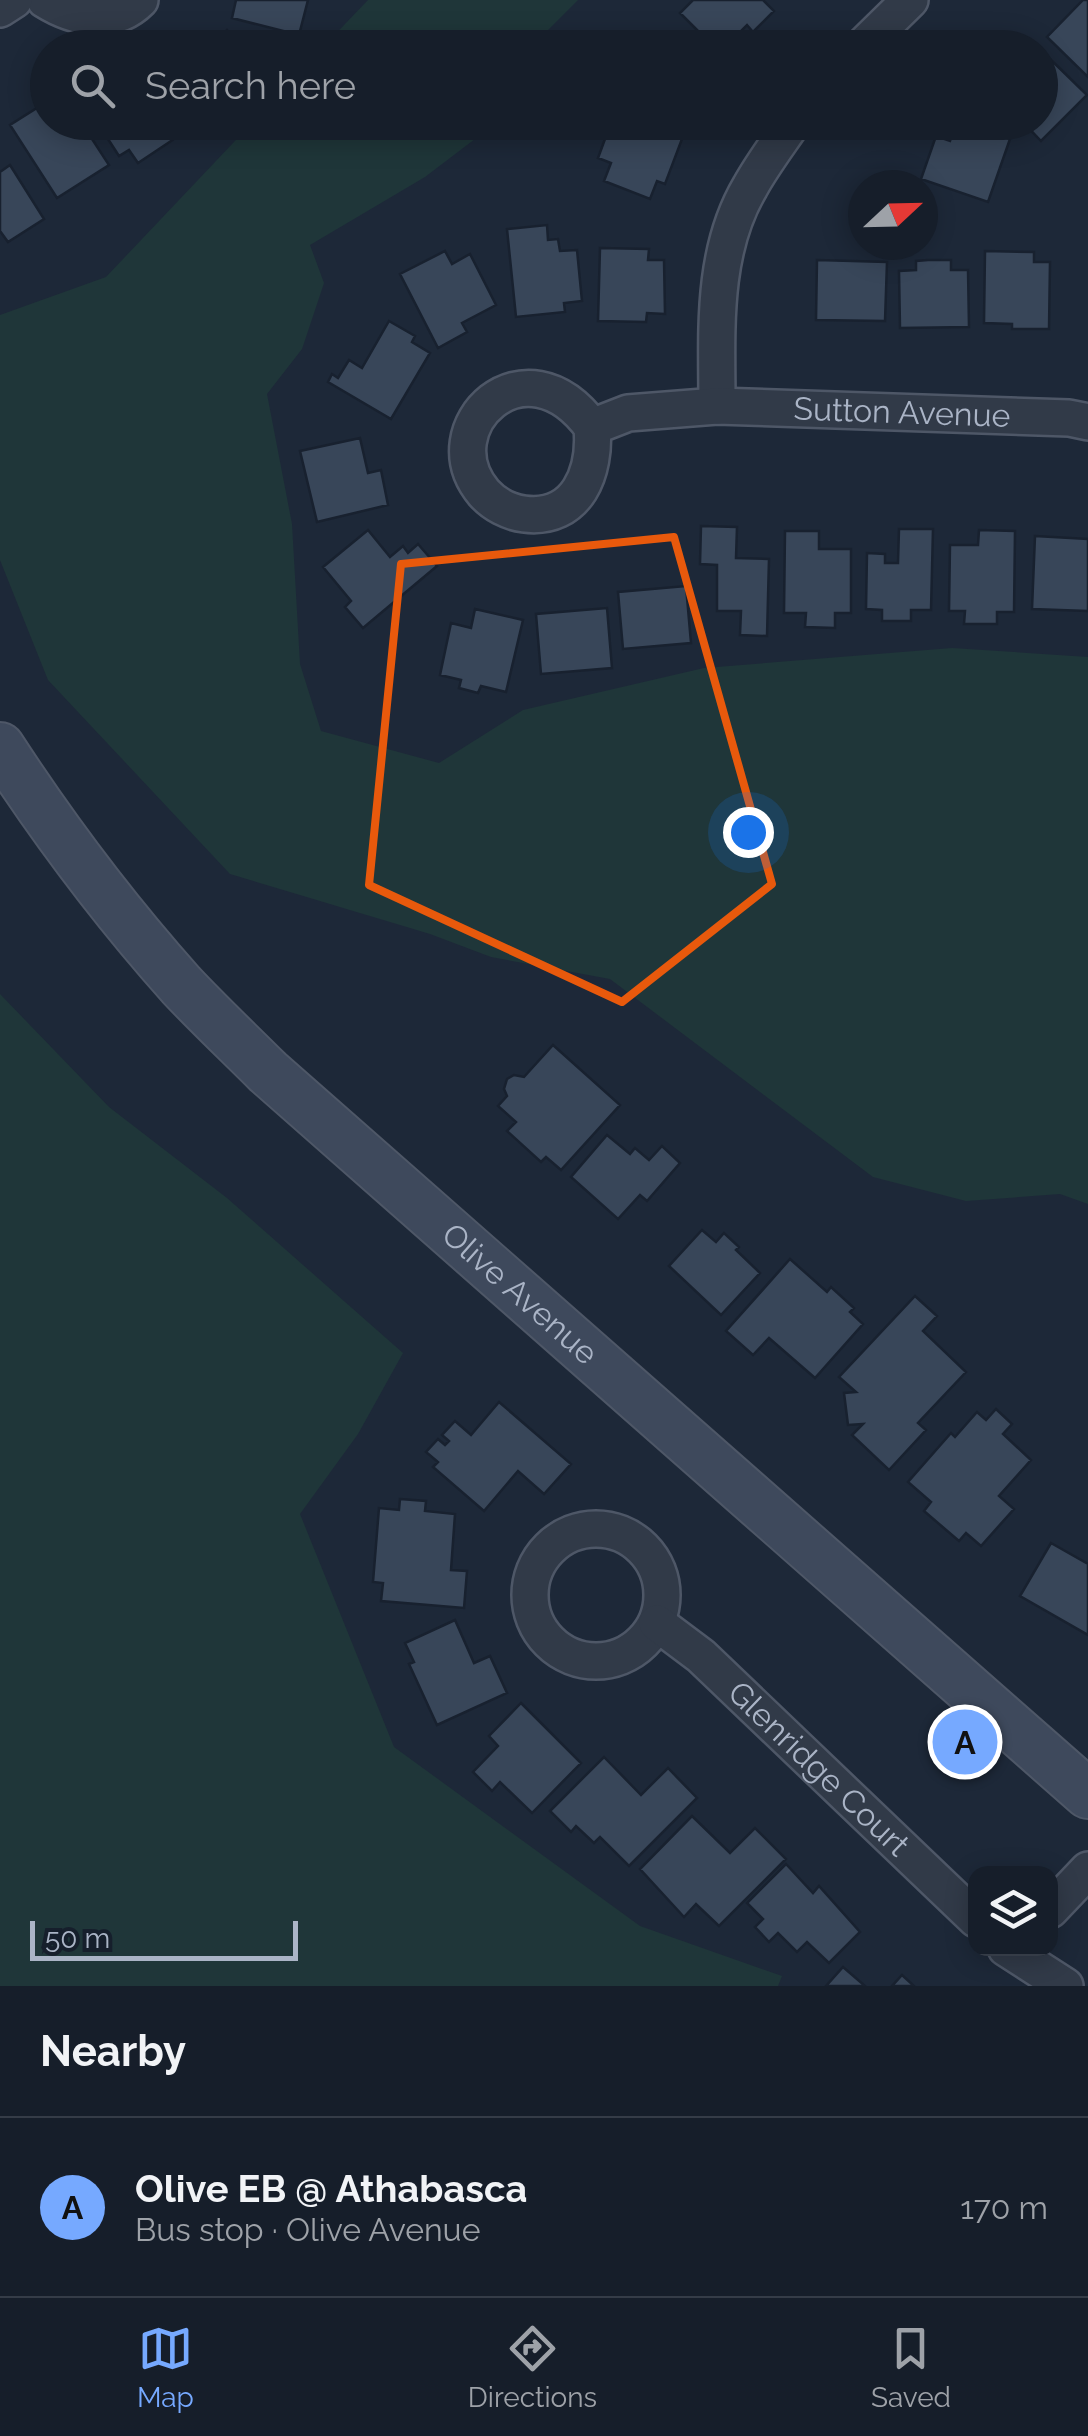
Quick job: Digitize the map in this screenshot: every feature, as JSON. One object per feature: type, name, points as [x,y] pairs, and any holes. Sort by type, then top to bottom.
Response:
[{"type":"main road","name":"Olive Avenue","points":[[0,747],[36,803],[117,908],[182,986],[268,1072],[1088,1794]]},
{"type":"street","points":[[0,9],[14,0]]},
{"type":"street","points":[[45,0],[81,17],[103,18],[140,0]]},
{"type":"street","points":[[879,30],[910,0]]},
{"type":"street","points":[[717,406],[718,297],[726,245],[748,189],[781,140]]},
{"type":"street","name":"Sutton Avenue","points":[[592,427],[628,413],[717,406],[1069,418],[1088,422]]},
{"type":"street","name":"Glenridge Court","points":[[657,1623],[701,1656],[968,1912]]},
{"type":"street","points":[[1058,1902],[1088,1870]]},
{"type":"street","points":[[1020,1956],[1065,1986]]},
{"type":"highlighted area","points":[[674,537],[772,884],[622,1002],[369,885],[401,564]]},
{"type":"green space","points":[[368,0],[578,0],[548,30],[339,30]]},
{"type":"green space","points":[[236,140],[474,140],[425,177],[310,245],[324,283],[302,349],[267,394],[292,524],[300,664],[321,731],[439,763],[523,710],[704,668],[952,648],[1088,657],[1088,1204],[1060,1194],[966,1201],[873,1177],[610,979],[491,957],[430,934],[230,874],[48,680],[0,560],[0,315],[106,277]]},
{"type":"green space","points":[[0,994],[109,1107],[227,1198],[403,1353],[358,1434],[300,1514],[394,1747],[640,1926],[782,1976],[778,1986],[0,1986]]},
{"type":"building","points":[[236,0],[308,0],[300,30],[279,30],[232,18]]},
{"type":"building","points":[[693,0],[763,0],[774,11],[755,30],[747,25],[742,30],[697,30],[680,13]]},
{"type":"building","points":[[1083,0],[1088,0],[1088,77],[1058,48],[1058,30],[1054,30]]},
{"type":"building","points":[[1058,67],[1087,95],[1058,124]]},
{"type":"building","points":[[30,112],[30,140],[93,140],[109,165],[57,198],[10,125]]},
{"type":"building","points":[[109,140],[172,140],[138,163],[129,150],[119,156]]},
{"type":"building","points":[[605,140],[682,140],[665,184],[657,181],[650,199],[604,181],[611,163],[598,158]]},
{"type":"building","points":[[935,140],[1010,140],[988,202],[938,185],[938,170],[924,170]]},
{"type":"building","points":[[10,165],[44,219],[8,242],[0,231],[0,172]]},
{"type":"building","points":[[547,225],[548,240],[558,239],[560,251],[577,250],[582,301],[564,303],[565,312],[516,317],[507,229]]},
{"type":"building","points":[[600,248],[649,249],[648,260],[664,260],[665,314],[647,313],[646,322],[598,321]]},
{"type":"building","points":[[445,251],[452,264],[470,254],[496,305],[462,323],[467,332],[438,348],[400,274]]},
{"type":"building","points":[[985,251],[1034,252],[1034,262],[1050,262],[1049,329],[1012,329],[1012,324],[984,323]]},
{"type":"building","points":[[817,260],[887,262],[885,321],[816,320]]},
{"type":"building","points":[[951,260],[951,270],[968,270],[969,327],[900,328],[899,271],[916,270],[916,261]]},
{"type":"building","points":[[389,321],[415,336],[412,342],[430,353],[391,419],[328,382],[332,374],[338,378],[349,360],[362,368]]},
{"type":"building","points":[[360,438],[368,473],[381,470],[388,505],[317,522],[300,451]]},
{"type":"building","points":[[701,526],[737,527],[736,558],[769,559],[767,636],[740,635],[741,611],[717,611],[717,565],[700,564]]},
{"type":"building","points":[[899,529],[933,529],[931,610],[911,610],[911,621],[882,621],[882,610],[866,609],[867,553],[885,554],[885,563],[898,563]]},
{"type":"building","points":[[368,530],[390,557],[403,546],[408,553],[418,544],[437,566],[363,628],[345,607],[351,601],[323,567]]},
{"type":"building","points":[[979,530],[1015,531],[1014,612],[997,612],[997,624],[964,624],[965,611],[949,611],[950,545],[978,545]]},
{"type":"building","points":[[785,531],[819,531],[819,549],[851,549],[851,613],[835,613],[835,628],[805,627],[806,613],[784,613]]},
{"type":"building","points":[[1035,536],[1088,539],[1088,611],[1032,609]]},
{"type":"building","points":[[686,586],[691,643],[623,649],[618,592]]},
{"type":"building","points":[[607,608],[612,668],[541,674],[536,614]]},
{"type":"building","points":[[475,609],[523,620],[506,692],[481,686],[478,693],[459,688],[461,680],[440,675],[451,623],[471,628]]},
{"type":"building","points":[[553,1045],[620,1105],[561,1170],[546,1157],[541,1162],[507,1131],[516,1122],[498,1106],[507,1096],[507,1079],[514,1075],[524,1077]]},
{"type":"building","points":[[607,1135],[630,1154],[635,1148],[649,1160],[662,1146],[680,1163],[647,1201],[640,1195],[618,1219],[571,1177]]},
{"type":"building","points":[[702,1230],[716,1242],[724,1233],[760,1273],[721,1315],[669,1266]]},
{"type":"building","points":[[790,1259],[827,1292],[831,1287],[854,1308],[850,1312],[863,1324],[815,1378],[769,1338],[753,1355],[726,1331]]},
{"type":"building","points":[[915,1296],[937,1316],[923,1331],[966,1372],[918,1423],[926,1430],[889,1470],[852,1435],[863,1424],[848,1425],[844,1393],[856,1392],[839,1377]]},
{"type":"building","points":[[499,1402],[571,1464],[544,1494],[518,1471],[484,1511],[433,1467],[438,1462],[426,1452],[438,1439],[445,1445],[449,1441],[442,1435],[455,1421],[471,1435]]},
{"type":"building","points":[[996,1409],[1012,1424],[1003,1434],[1031,1460],[999,1496],[1014,1509],[981,1546],[966,1533],[959,1541],[924,1511],[931,1502],[908,1482],[951,1433],[955,1437],[977,1412],[986,1420]]},
{"type":"building","points":[[400,1499],[426,1501],[425,1511],[455,1514],[451,1570],[467,1571],[464,1608],[381,1601],[383,1583],[373,1582],[379,1508],[399,1510]]},
{"type":"building","points":[[1051,1543],[1088,1564],[1088,1635],[1020,1596]]},
{"type":"building","points":[[455,1620],[474,1663],[490,1656],[507,1693],[437,1725],[409,1664],[414,1662],[405,1643]]},
{"type":"building","points":[[521,1703],[581,1763],[532,1813],[500,1782],[492,1791],[473,1772],[498,1746],[489,1736]]},
{"type":"building","points":[[604,1757],[641,1795],[668,1768],[697,1798],[629,1866],[600,1837],[594,1843],[576,1826],[571,1832],[550,1811]]},
{"type":"building","points":[[692,1816],[730,1853],[755,1828],[786,1859],[719,1926],[696,1904],[684,1917],[640,1869]]},
{"type":"building","points":[[786,1864],[813,1893],[819,1886],[860,1932],[829,1963],[807,1942],[797,1952],[778,1933],[769,1942],[755,1927],[763,1919],[747,1903]]},
{"type":"building","points":[[843,1967],[865,1986],[826,1986]]},
{"type":"building","points":[[902,1975],[914,1986],[892,1986]]},
{"type":"place","name":"Olive EB @ Athabasca","points":[[965,1742]]}]
